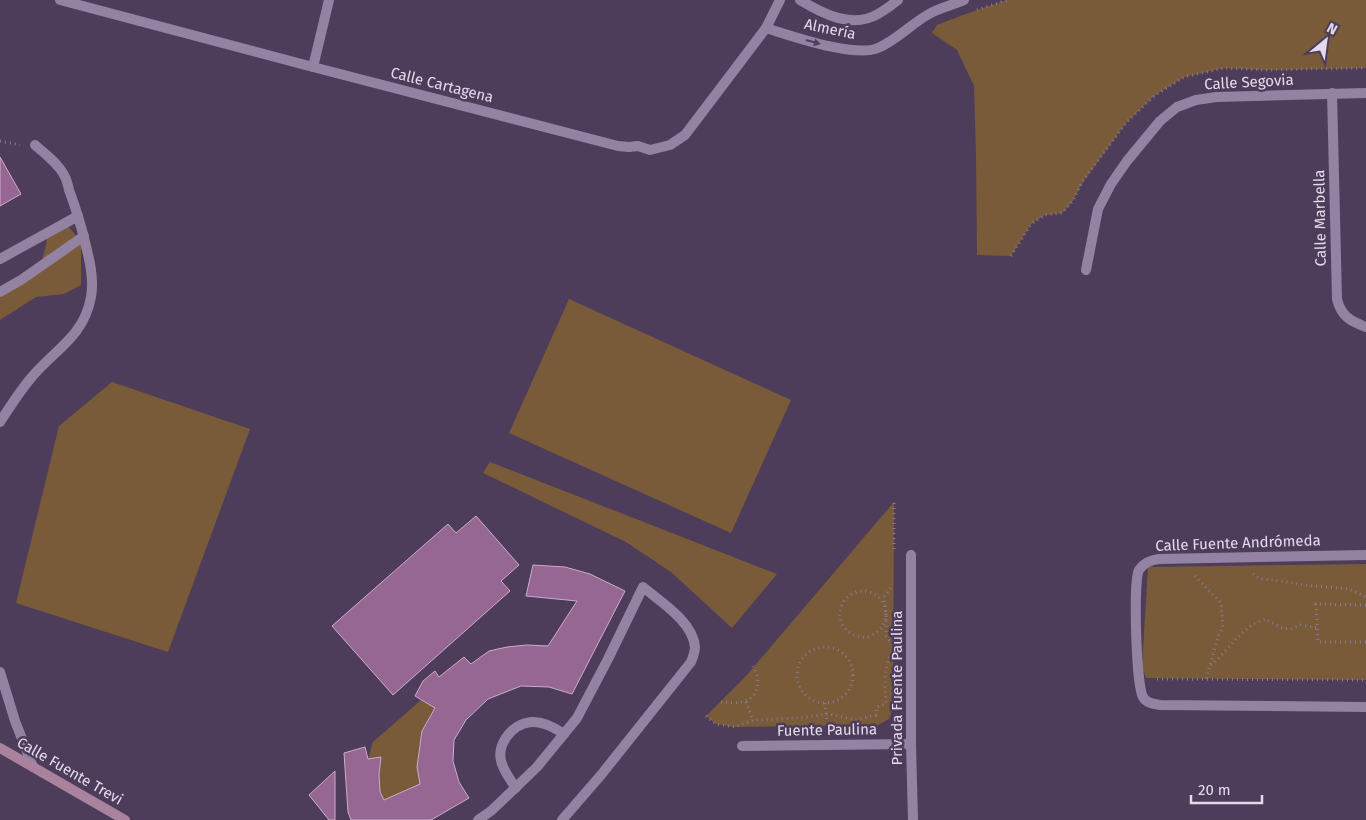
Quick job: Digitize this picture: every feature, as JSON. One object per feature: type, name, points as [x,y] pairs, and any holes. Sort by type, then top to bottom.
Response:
[{"type":"street","name":"Calle Cartagena","points":[[60,0],[618,146],[638,146],[650,150],[670,145],[685,135],[766,28],[780,0]]},
{"type":"street","points":[[313,67],[330,0]]},
{"type":"street","name":"Almería","points":[[800,0],[830,17],[864,20],[898,0]]},
{"type":"street","name":"Almería","points":[[766,28],[853,51],[876,49],[893,40],[930,14],[964,0]]},
{"type":"street","name":"Calle Segovia","points":[[1086,270],[1098,209],[1111,184],[1160,121],[1176,107],[1196,100],[1216,97],[1366,93]]},
{"type":"street","name":"Calle Marbella","points":[[1332,94],[1337,299],[1339,308],[1344,315],[1355,323],[1366,327]]},
{"type":"street","points":[[0,422],[32,376],[76,334],[86,316],[91,296],[88,249],[64,174],[35,145]]},
{"type":"street","points":[[0,259],[78,216]]},
{"type":"street","points":[[0,292],[22,280],[84,236]]},
{"type":"street","name":"Privada Fuente Paulina","points":[[911,555],[913,820]]},
{"type":"street","name":"Calle Fuente Andrómeda","points":[[1366,555],[1150,560],[1140,568],[1137,575],[1136,620],[1137,664],[1141,694],[1149,703],[1160,705],[1366,707]]},
{"type":"street","points":[[478,820],[491,811],[537,767],[577,718],[644,587],[685,623],[692,636],[695,648],[691,662],[601,775],[562,820]]},
{"type":"street","points":[[0,672],[14,721],[33,767]]},
{"type":"street","points":[[516,788],[501,763],[501,750],[510,732],[520,725],[530,722],[541,723],[564,734]]},
{"type":"street","name":"Fuente Paulina","points":[[742,746],[912,744]]},
{"type":"street","name":"Calle Fuente Trevi","points":[[0,748],[125,820]]},
{"type":"path","points":[[980,0],[987,7]]},
{"type":"path","points":[[894,502],[894,555]]},
{"type":"path","points":[[1252,571],[1261,580],[1349,589],[1366,597]]},
{"type":"path","points":[[1193,575],[1221,603],[1223,627],[1218,637],[1206,679]]},
{"type":"path","points":[[706,716],[716,724],[735,727],[753,720],[799,718],[829,714],[855,720],[876,715],[877,707],[886,704],[884,681],[888,659],[894,646],[886,636],[884,597],[894,583]]},
{"type":"path","points":[[862,590],[870,591],[876,595],[885,606],[886,614],[885,622],[881,629],[867,637],[859,637],[845,629],[839,614],[843,600],[855,591],[862,590]]},
{"type":"path","points":[[1366,605],[1316,604],[1318,642],[1366,642]]},
{"type":"path","points":[[1210,665],[1254,623],[1265,620],[1282,628],[1291,629],[1301,625],[1318,628]]},
{"type":"path","points":[[827,647],[844,655],[850,662],[853,672],[849,690],[834,702],[825,703],[816,702],[808,698],[798,683],[796,674],[798,665],[809,652],[827,647]]},
{"type":"path","points":[[721,702],[732,704],[746,702],[756,692],[758,680],[753,666]]},
{"type":"path","points":[[1155,678],[1366,680]]},
{"type":"path","points":[[746,702],[753,720]]},
{"type":"path","points":[[825,703],[827,726]]},
{"type":"shaded area","points":[[1007,0],[1366,0],[1366,68],[1265,70],[1224,68],[1184,77],[1154,96],[1126,123],[1083,182],[1072,202],[1062,213],[1045,215],[1031,224],[1011,256],[977,255],[974,86],[957,50],[932,33],[937,25]]},
{"type":"shaded area","points":[[69,227],[81,242],[81,285],[64,294],[36,297],[0,320],[0,297],[40,268],[46,246],[48,228]]},
{"type":"shaded area","points":[[569,299],[791,400],[731,533],[509,433]]},
{"type":"shaded area","points":[[112,382],[250,429],[168,652],[16,603],[59,426]]},
{"type":"shaded area","points":[[490,462],[777,574],[732,628],[671,572],[626,542],[483,473]]},
{"type":"shaded area","points":[[894,502],[893,708],[889,719],[878,725],[735,727],[716,724],[706,716],[746,676]]},
{"type":"shaded area","points":[[1366,564],[1366,680],[1146,678],[1142,667],[1148,567]]},
{"type":"shaded area","points":[[421,700],[435,708],[422,731],[417,767],[420,784],[384,800],[380,792],[379,774],[381,757],[368,759],[373,742]]},
{"type":"building","points":[[0,157],[21,194],[0,206]]},
{"type":"building","points":[[476,516],[519,565],[501,581],[510,591],[393,695],[332,626],[448,524],[456,533]]},
{"type":"building","points":[[533,565],[565,567],[590,574],[625,591],[572,694],[549,687],[521,686],[488,699],[466,720],[454,740],[453,761],[459,782],[469,798],[431,820],[351,820],[348,812],[344,753],[365,747],[368,759],[381,757],[379,774],[380,792],[384,800],[420,784],[417,767],[422,731],[435,708],[415,696],[423,681],[435,671],[439,677],[464,657],[471,664],[489,651],[527,645],[548,646],[577,601],[526,596]]},
{"type":"building","points":[[335,771],[335,820],[329,820],[309,795]]}]
